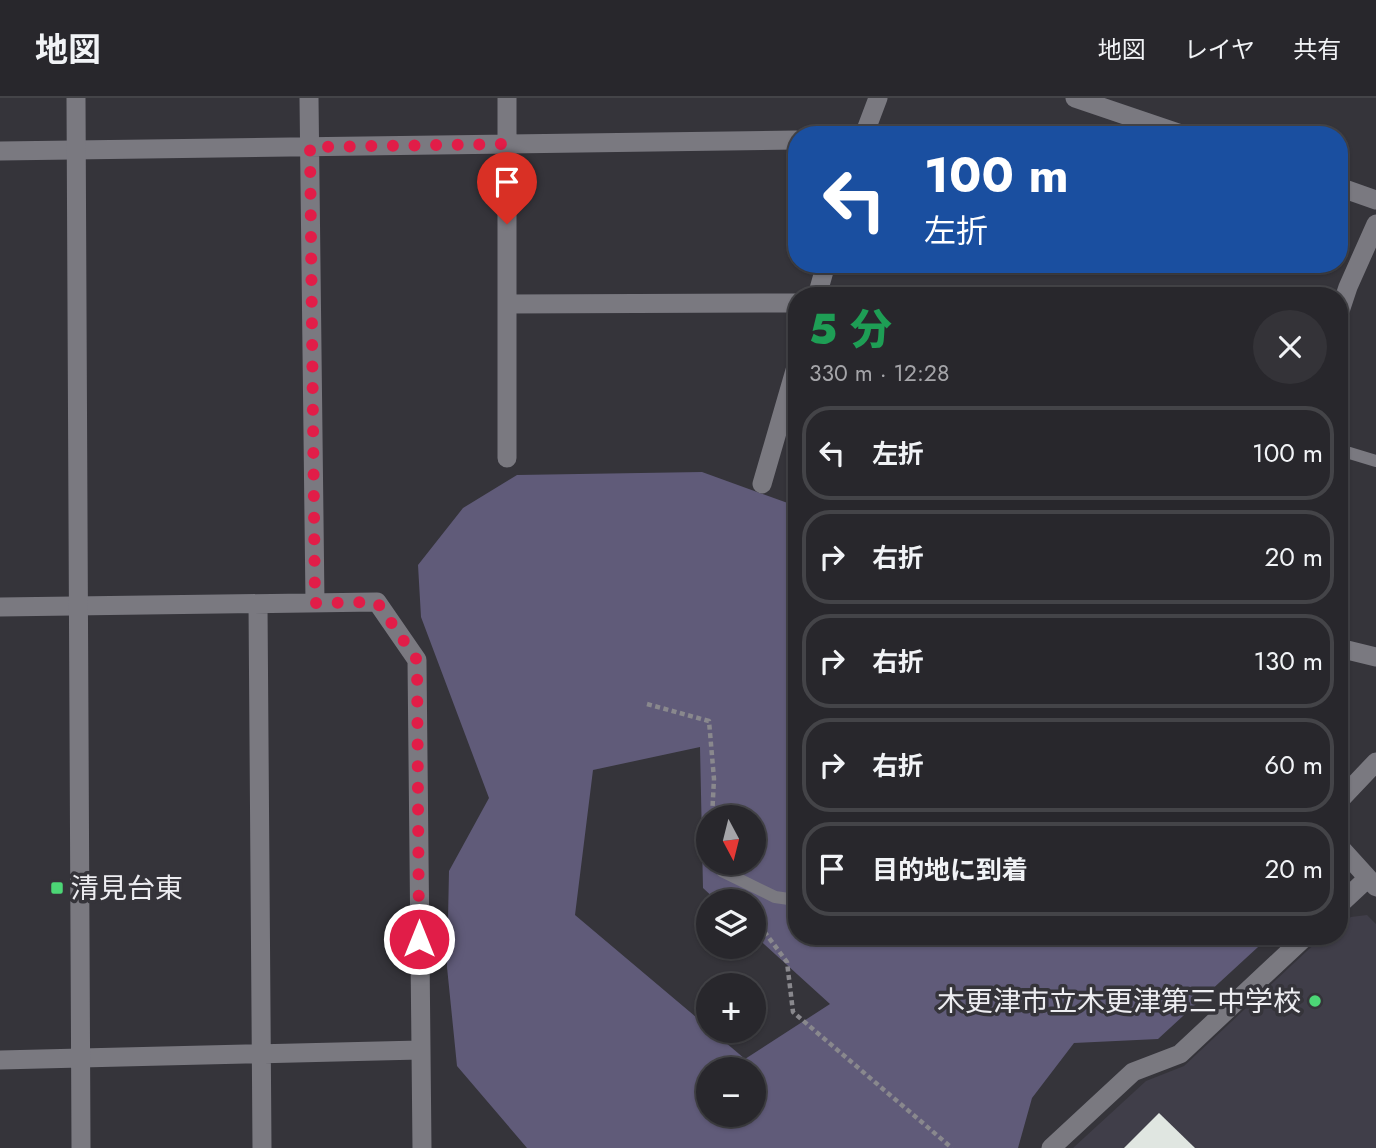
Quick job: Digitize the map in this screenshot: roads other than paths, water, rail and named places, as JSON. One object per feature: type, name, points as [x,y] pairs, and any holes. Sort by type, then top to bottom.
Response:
[{"type":"street","points":[[76,98],[81,1148]]},
{"type":"street","points":[[309,98],[315,603]]},
{"type":"street","points":[[506,98],[507,458]]},
{"type":"street","points":[[867,126],[878,98]]},
{"type":"street","points":[[1076,98],[1158,126]]},
{"type":"street","points":[[0,151],[788,141]]},
{"type":"street","points":[[1348,190],[1376,200]]},
{"type":"street","points":[[1348,287],[1376,224]]},
{"type":"street","points":[[507,304],[788,303]]},
{"type":"street","points":[[762,484],[788,395]]},
{"type":"street","points":[[0,607],[377,602],[417,660],[422,1148]]},
{"type":"street","points":[[258,604],[262,1148]]},
{"type":"street","points":[[1348,650],[1376,657]]},
{"type":"street","points":[[1348,792],[1376,762]]},
{"type":"street","points":[[1348,855],[1373,879],[1348,898]]},
{"type":"street","points":[[1051,1148],[1133,1072],[1180,1054],[1296,945]]},
{"type":"street","points":[[0,1060],[420,1050]]},
{"type":"lane","points":[[1348,453],[1376,461]]},
{"type":"lane","points":[[730,875],[775,897],[788,899]]},
{"type":"place","name":"清見台東","points":[[57,888]]},
{"type":"place","name":"木更津市立木更津第三中学校","points":[[1315,1001]]}]
